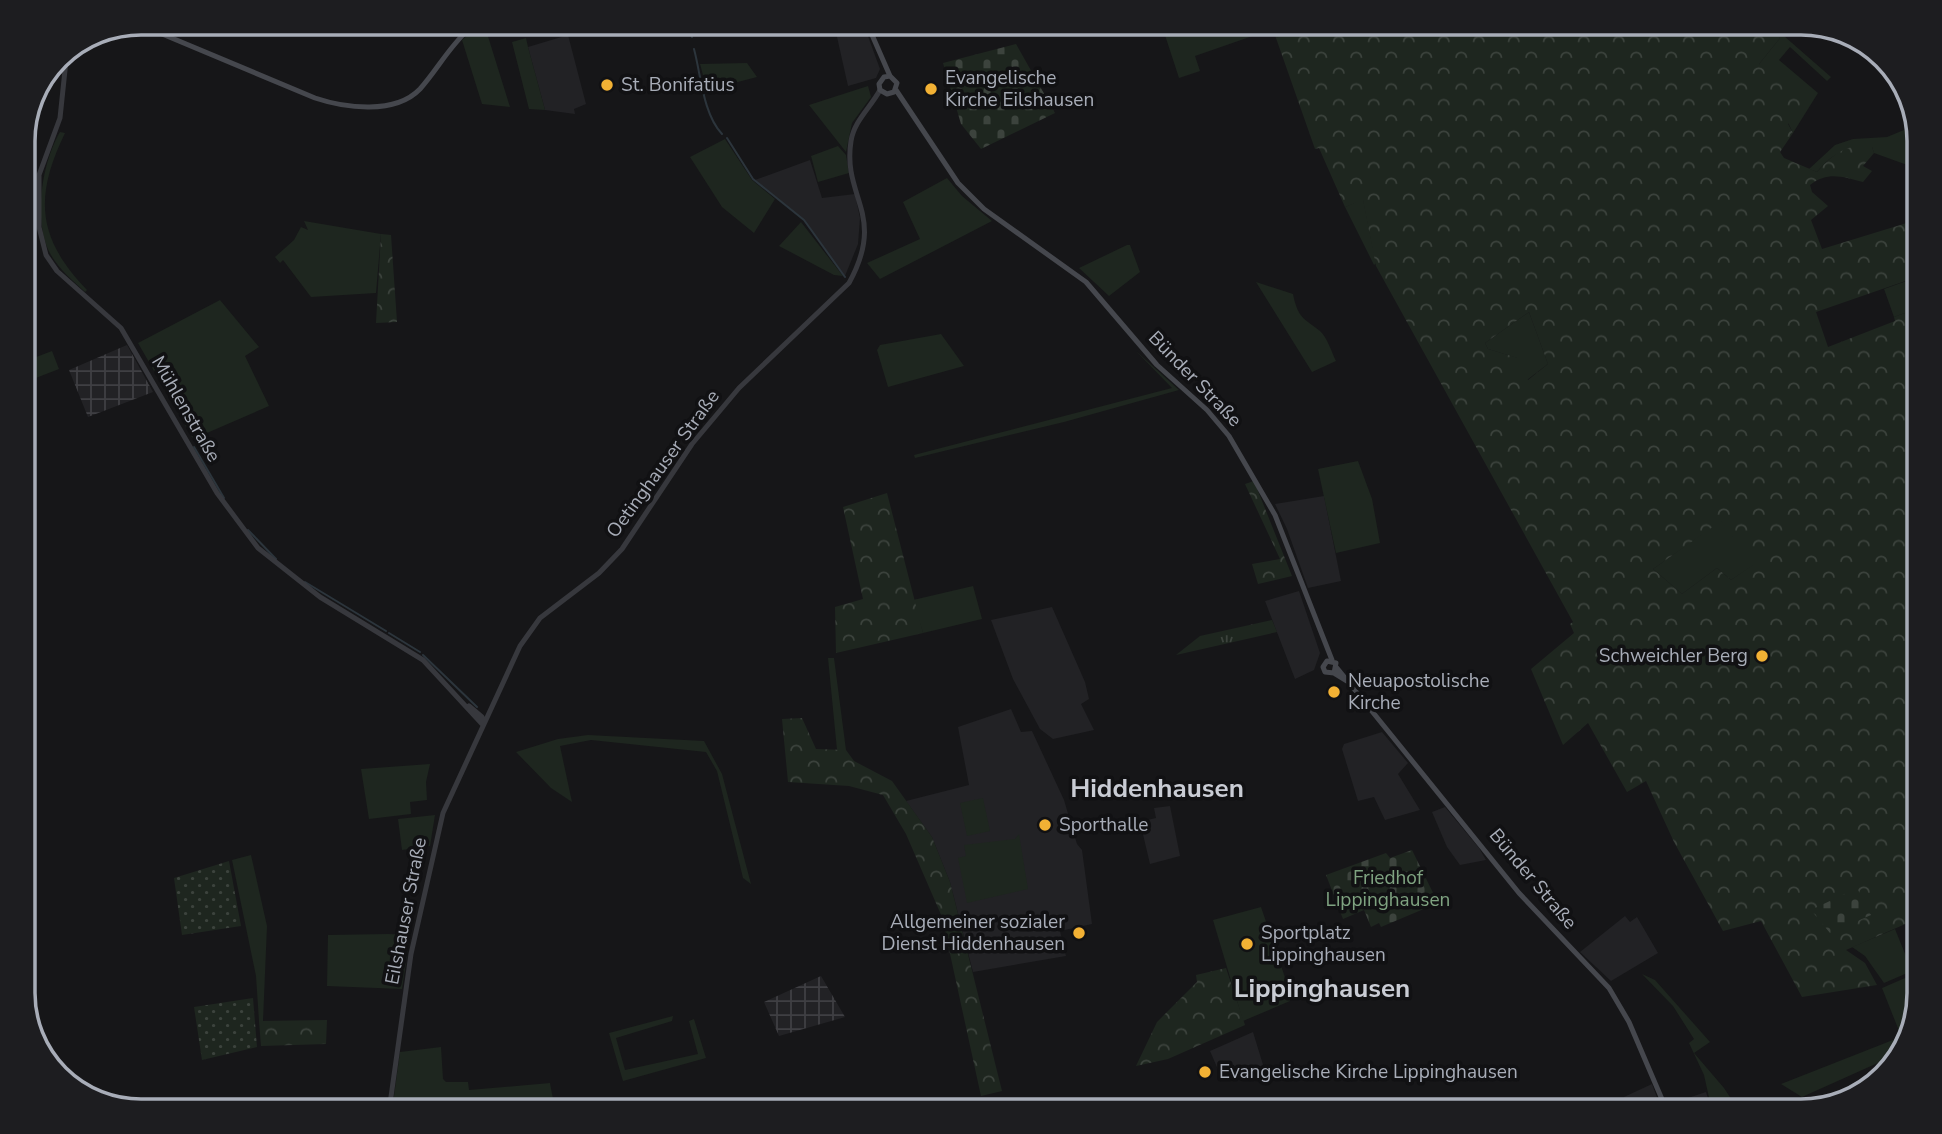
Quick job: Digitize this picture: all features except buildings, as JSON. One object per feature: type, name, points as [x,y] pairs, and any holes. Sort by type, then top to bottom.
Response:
[{"type":"main road","points":[[165,35],[315,98],[362,107],[395,103],[414,94],[464,35]]},
{"type":"main road","points":[[872,35],[887,77],[897,83],[888,92],[879,84],[887,77]]},
{"type":"main road","name":"Bünder Straße","points":[[888,92],[906,107],[964,189],[984,209],[1069,269],[1099,295],[1157,365],[1206,410],[1229,436],[1275,515],[1329,661]]},
{"type":"main road","points":[[1329,661],[1336,671],[1324,671],[1329,661]]},
{"type":"main road","name":"Bünder Straße","points":[[1336,671],[1348,682],[1520,893],[1611,989],[1635,1034],[1662,1099]]},
{"type":"street","name":"Mühlenstraße","points":[[65,67],[60,118],[39,175],[39,227],[46,254],[57,271],[121,328],[217,493],[258,548],[320,597],[423,660],[465,702],[479,724],[483,725]]},
{"type":"street","name":"Oetinghauser Straße","points":[[483,725],[520,646],[540,618],[599,573],[622,549],[692,444],[725,404],[849,283],[861,258],[865,235],[864,211],[852,166],[851,141],[858,122],[870,105],[888,92]]},
{"type":"street","name":"Eilshauser Straße","points":[[391,1099],[411,954],[438,832],[451,791],[483,725]]},
{"type":"shaded area","points":[[568,35],[586,104],[574,109],[575,114],[545,110],[528,47]]},
{"type":"shaded area","points":[[837,35],[868,35],[880,69],[876,78],[848,86]]},
{"type":"shaded area","points":[[810,160],[822,198],[855,194],[860,218],[858,244],[845,276],[804,220],[755,180]]},
{"type":"shaded area","points":[[127,345],[153,392],[88,417],[69,370]]},
{"type":"shaded area","points":[[1324,496],[1341,581],[1308,588],[1275,504]]},
{"type":"shaded area","points":[[1299,591],[1320,653],[1314,670],[1295,679],[1265,601]]},
{"type":"shaded area","points":[[1052,607],[1085,682],[1089,699],[1081,704],[1094,730],[1053,739],[1040,729],[1013,679],[991,620]]},
{"type":"shaded area","points":[[1011,709],[1021,732],[1032,731],[1064,800],[1077,844],[1082,850],[1092,924],[1060,931],[1066,956],[973,972],[950,882],[932,837],[906,801],[969,785],[958,727]]},
{"type":"shaded area","points":[[1382,732],[1408,763],[1398,774],[1420,810],[1385,820],[1374,797],[1358,801],[1342,749],[1344,744]]},
{"type":"shaded area","points":[[1170,806],[1180,856],[1150,864],[1141,826],[1143,821],[1156,818],[1154,808]]},
{"type":"shaded area","points":[[1445,807],[1486,860],[1460,865],[1447,847],[1432,812]]},
{"type":"shaded area","points":[[1625,916],[1630,922],[1637,917],[1658,953],[1611,981],[1580,952]]},
{"type":"shaded area","points":[[821,976],[845,1017],[779,1036],[764,1002]]},
{"type":"shaded area","points":[[1253,1032],[1264,1068],[1223,1081],[1210,1051]]},
{"type":"shaded area","points":[[1652,1084],[1658,1099],[1624,1099]]},
{"type":"shaded area","points":[[1706,1092],[1708,1099],[1685,1099]]},
{"type":"green space","points":[[468,35],[488,35],[510,107],[482,104],[462,40]]},
{"type":"green space","points":[[1165,35],[1256,35],[1195,56],[1200,71],[1179,78]]},
{"type":"green space","points":[[1283,35],[1777,35],[1780,38],[1759,64],[1804,103],[1788,124],[1793,133],[1780,152],[1784,158],[1817,172],[1841,151],[1855,146],[1872,147],[1874,153],[1863,166],[1872,171],[1863,182],[1829,177],[1810,185],[1812,192],[1828,206],[1811,220],[1822,249],[1907,223],[1907,280],[1816,312],[1828,347],[1895,321],[1894,317],[1907,312],[1907,923],[1846,950],[1865,963],[1877,985],[1802,997],[1761,921],[1723,931],[1674,842],[1646,781],[1627,792],[1588,723],[1563,745],[1531,669],[1574,633],[1570,624],[1573,622],[1376,266],[1363,200],[1345,207],[1319,148],[1315,149],[1276,38]],"holes":[[[1529,312],[1548,364],[1528,380],[1518,358],[1488,349],[1485,343]],[[1721,521],[1753,565],[1731,580],[1717,568],[1682,594],[1653,569]]]},
{"type":"green space","points":[[1777,35],[1783,35],[1831,77],[1827,81],[1790,47],[1779,60],[1818,93],[1793,133],[1759,64],[1780,38]]},
{"type":"green space","points":[[526,38],[545,110],[529,109],[512,42]]},
{"type":"green space","points":[[1016,44],[1055,113],[981,149],[961,124],[943,63]]},
{"type":"green space","points":[[747,63],[757,77],[707,90],[700,64]]},
{"type":"green space","points":[[868,86],[871,97],[852,123],[846,152],[809,105]]},
{"type":"green space","points":[[1906,129],[1907,165],[1874,153],[1872,147],[1841,152],[1817,172],[1809,169],[1835,145],[1853,139],[1887,137]]},
{"type":"green space","points":[[60,132],[65,133],[48,177],[46,216],[58,253],[87,290],[85,292],[51,255],[42,226],[44,176]]},
{"type":"green space","points":[[725,139],[752,180],[775,199],[754,233],[722,207],[690,157]]},
{"type":"green space","points":[[838,146],[846,155],[849,173],[818,182],[811,156]]},
{"type":"green space","points":[[947,178],[962,196],[992,221],[880,279],[867,263],[920,239],[903,202]]},
{"type":"green space","points":[[1363,199],[1376,263],[1374,265],[1345,207]]},
{"type":"green space","points":[[304,221],[381,234],[376,293],[311,297],[283,260],[280,263],[275,257],[294,240],[301,227],[308,230]]},
{"type":"green space","points":[[801,222],[843,276],[834,275],[779,246]]},
{"type":"green space","points":[[381,234],[391,235],[397,322],[376,323]]},
{"type":"green space","points":[[1130,245],[1140,272],[1109,296],[1079,268]]},
{"type":"green space","points":[[1907,281],[1907,312],[1894,317],[1884,289]]},
{"type":"green space","points":[[1256,282],[1293,294],[1300,313],[1323,334],[1336,361],[1312,372]]},
{"type":"green space","points":[[220,300],[259,347],[245,356],[269,406],[193,439],[138,343]]},
{"type":"green space","points":[[1529,312],[1548,364],[1527,380],[1517,358],[1488,349],[1485,343]]},
{"type":"green space","points":[[941,334],[964,366],[888,387],[877,350],[880,345]]},
{"type":"green space","points":[[52,351],[59,369],[35,378],[35,357]]},
{"type":"green space","points":[[1136,351],[1179,390],[1064,422],[915,458],[914,455],[1172,388]]},
{"type":"green space","points":[[1358,461],[1372,499],[1380,543],[1336,553],[1318,469]]},
{"type":"green space","points":[[1254,481],[1292,576],[1258,584],[1252,564],[1280,559],[1245,484]]},
{"type":"green space","points":[[887,493],[923,633],[836,653],[835,607],[863,599],[843,507]]},
{"type":"green space","points":[[1721,520],[1754,565],[1731,580],[1717,568],[1682,594],[1653,569]]},
{"type":"green space","points":[[973,586],[982,619],[923,633],[913,600]]},
{"type":"green space","points":[[1272,620],[1277,632],[1176,655],[1200,636]]},
{"type":"green space","points":[[828,658],[834,658],[846,750],[837,750]]},
{"type":"green space","points":[[802,718],[816,749],[846,750],[854,761],[892,781],[932,837],[950,882],[1002,1091],[981,1096],[942,917],[906,834],[883,795],[849,786],[788,782],[782,719]]},
{"type":"green space","points":[[588,735],[704,741],[722,774],[751,884],[743,878],[717,771],[706,752],[591,740],[560,746],[572,802],[551,788],[516,752],[558,739]]},
{"type":"green space","points":[[430,764],[426,782],[427,800],[410,802],[411,814],[369,819],[361,769]]},
{"type":"green space","points":[[983,798],[990,831],[967,836],[960,803]]},
{"type":"green space","points":[[435,815],[430,846],[402,850],[398,819]]},
{"type":"green space","points":[[1019,834],[1028,889],[967,903],[958,858],[966,856],[964,845],[1015,839]]},
{"type":"green space","name":"Friedhof Lippinghausen","points":[[1412,850],[1438,903],[1381,927],[1379,923],[1371,927],[1364,910],[1343,919],[1326,875],[1386,853],[1390,858]]},
{"type":"green space","points":[[251,855],[267,926],[263,1021],[259,1021],[256,976],[232,860]]},
{"type":"green space","points":[[229,861],[241,926],[182,935],[174,878]]},
{"type":"green space","points":[[1857,888],[1871,915],[1830,933],[1811,910]]},
{"type":"green space","name":"Sportplatz Lippinghausen","points":[[1261,907],[1291,995],[1290,1001],[1243,1021],[1213,920]]},
{"type":"green space","points":[[1895,929],[1907,959],[1907,973],[1884,983],[1865,956],[1852,947]]},
{"type":"green space","points":[[328,935],[410,935],[402,989],[327,986]]},
{"type":"green space","points":[[1226,968],[1245,1025],[1168,1059],[1136,1066],[1157,1022],[1197,982],[1196,975]]},
{"type":"green space","points":[[1642,974],[1655,980],[1710,1042],[1694,1053],[1731,1099],[1709,1099],[1704,1075],[1689,1043],[1694,1039],[1673,1006]]},
{"type":"green space","points":[[1907,977],[1906,1006],[1899,1032],[1882,988]]},
{"type":"green space","points":[[253,998],[257,1047],[202,1060],[194,1007]]},
{"type":"green space","points":[[673,1016],[672,1021],[616,1038],[625,1070],[698,1054],[689,1021],[694,1019],[706,1058],[623,1081],[609,1033]]},
{"type":"green space","points":[[327,1020],[326,1044],[261,1046],[259,1021]]},
{"type":"green space","points":[[1896,1039],[1881,1061],[1802,1097],[1781,1084]]},
{"type":"green space","points":[[441,1047],[443,1079],[446,1082],[468,1082],[469,1090],[550,1083],[553,1099],[394,1099],[400,1052]]},
{"type":"waterway","points":[[694,49],[707,105],[722,134]]},
{"type":"waterway","points":[[727,138],[753,179],[804,220],[845,277]]},
{"type":"waterway","points":[[194,447],[224,498]]},
{"type":"waterway","points":[[248,530],[276,559]]},
{"type":"waterway","points":[[305,582],[386,631]]},
{"type":"waterway","points":[[389,633],[420,652]]},
{"type":"waterway","points":[[423,655],[477,707]]},
{"type":"place","name":"St. Bonifatius","points":[[607,85]]},
{"type":"place","name":"Evangelische Kirche Eilshausen","points":[[931,89]]},
{"type":"place","name":"Schweichler Berg","points":[[1762,656]]},
{"type":"place","name":"Neuapostolische Kirche","points":[[1334,692]]},
{"type":"place","name":"Sporthalle","points":[[1045,825]]},
{"type":"place","name":"Allgemeiner sozialer Dienst Hiddenhausen","points":[[1079,933]]},
{"type":"place","name":"Sportplatz Lippinghausen","points":[[1247,944]]},
{"type":"place","name":"Evangelische Kirche Lippinghausen","points":[[1205,1072]]},
{"type":"district","name":"Hiddenhausen","points":[[1157,788]]},
{"type":"district","name":"Lippinghausen","points":[[1322,988]]}]
